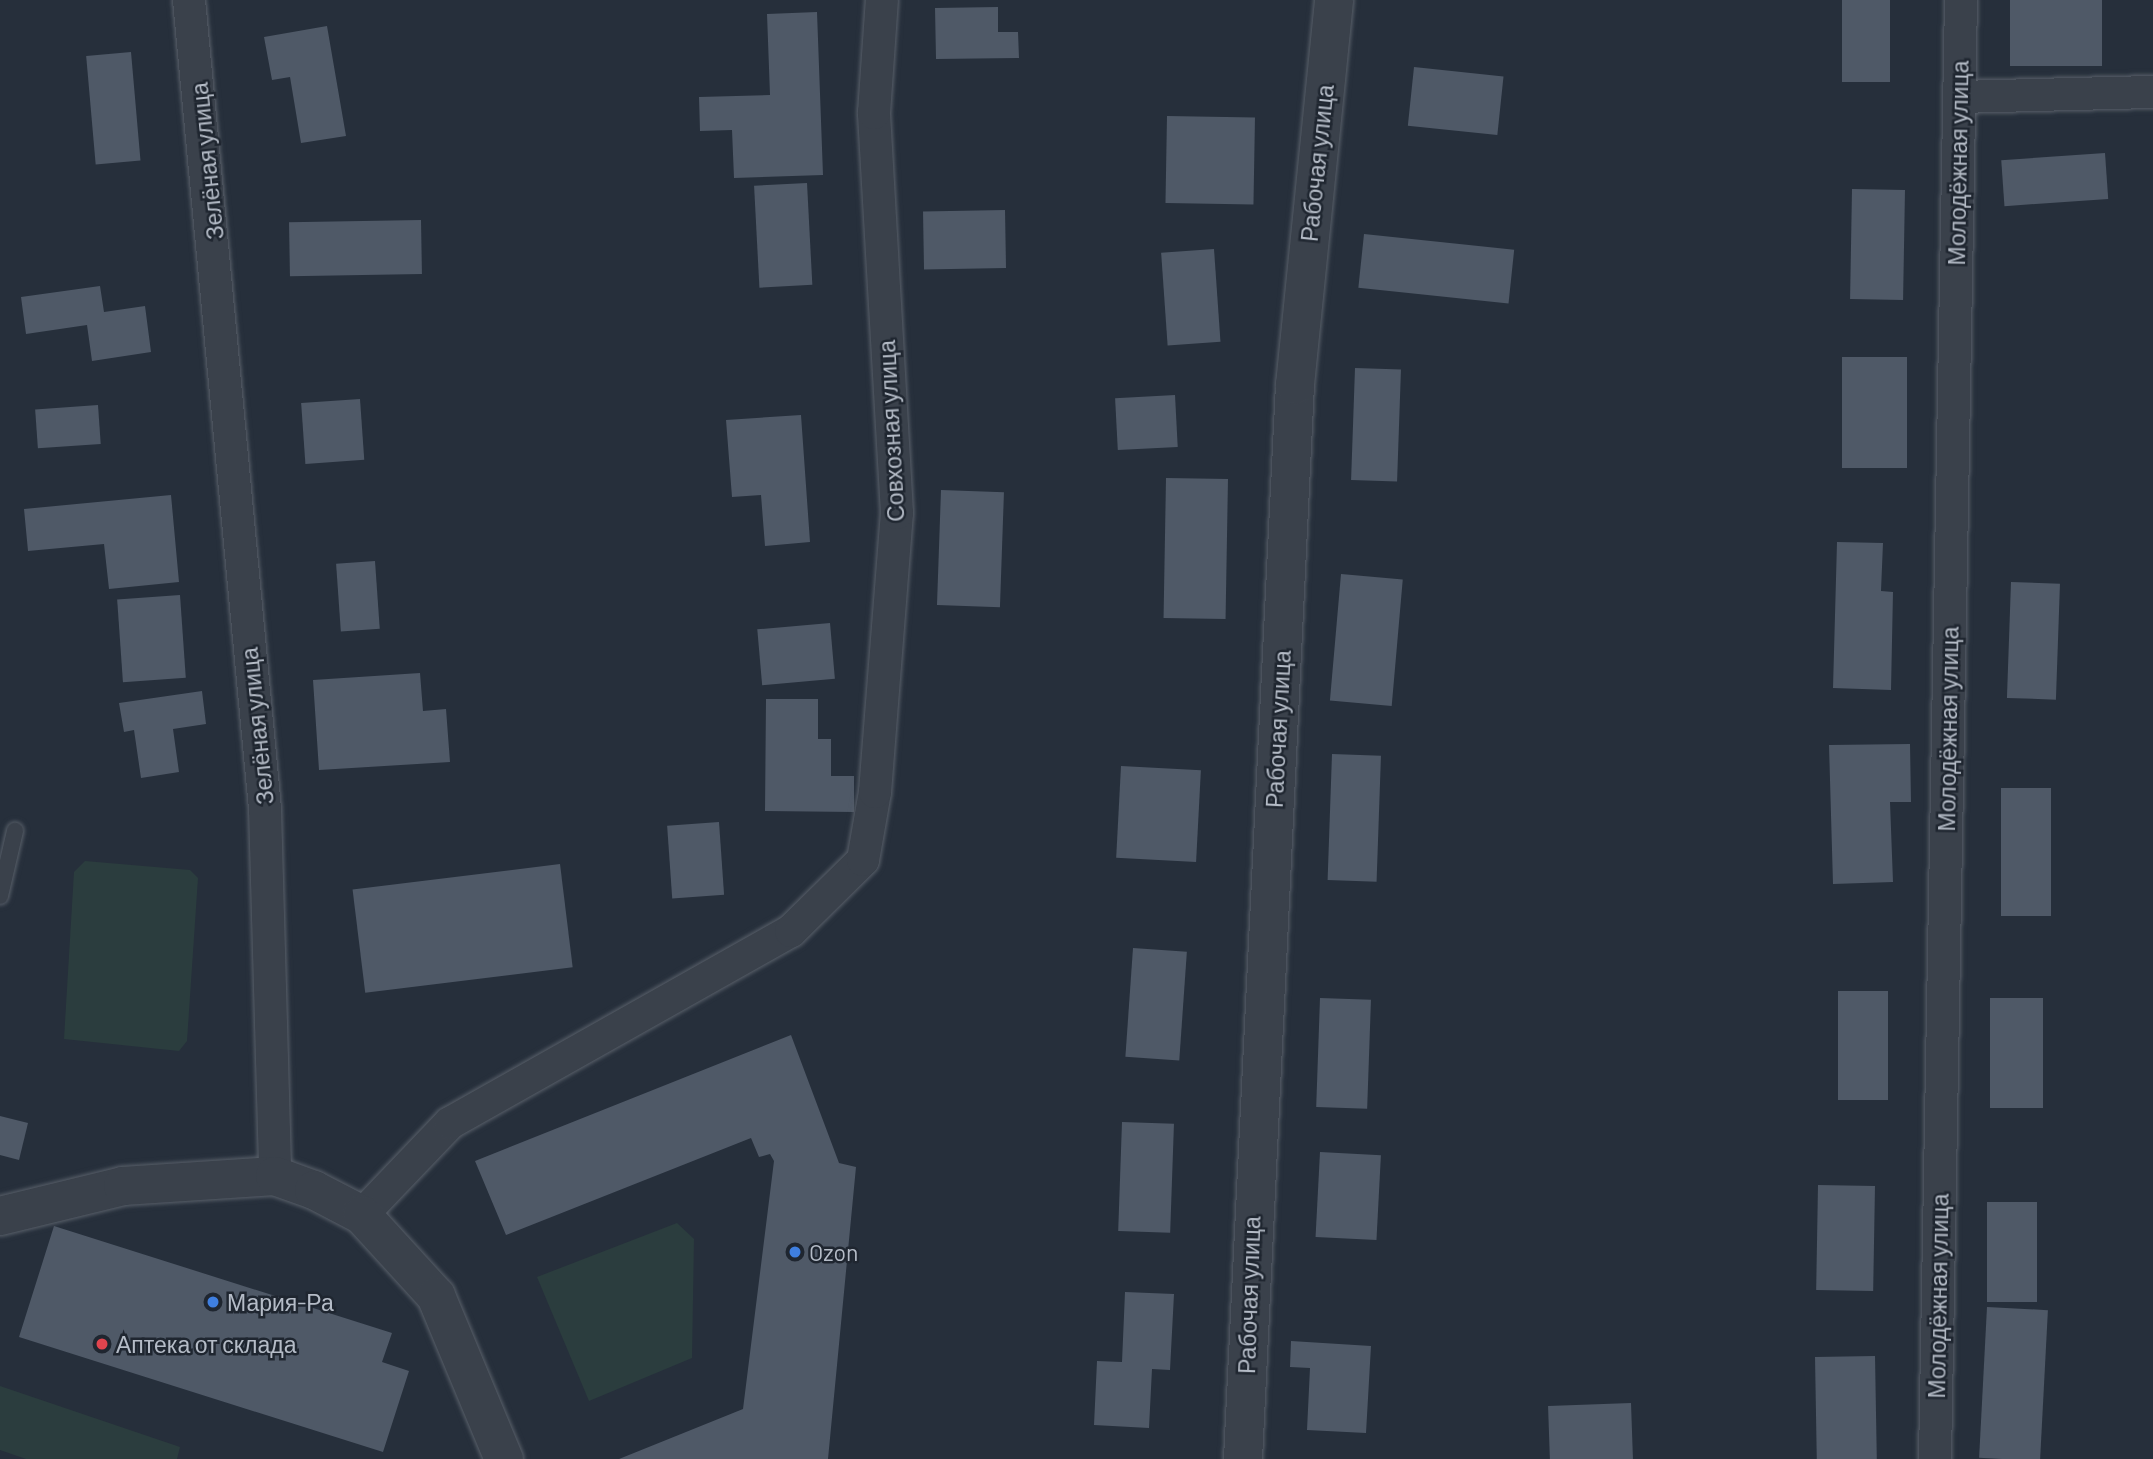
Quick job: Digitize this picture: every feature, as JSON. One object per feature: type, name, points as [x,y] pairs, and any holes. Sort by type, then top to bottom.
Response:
[{"type":"street","name":"Зелёная улица","points":[[189,0],[265,809],[275,1176]]},
{"type":"street","name":"Совхозная улица","points":[[362,1215],[450,1123],[791,931],[863,860],[875,792],[897,513],[874,113],[882,0]]},
{"type":"street","name":"Рабочая улица","points":[[1243,1459],[1295,385],[1334,0]]},
{"type":"street","name":"Молодёжная улица","points":[[1936,1459],[1961,0]]},
{"type":"street","points":[[1959,97],[2153,92]]},
{"type":"street","points":[[0,1216],[123,1186],[275,1176],[362,1215],[436,1296],[503,1459]]},
{"type":"lane","points":[[0,895],[15,831]]},
{"type":"shaded area","points":[[85,861],[190,870],[198,878],[187,1041],[179,1051],[64,1039],[74,872]]},
{"type":"shaded area","points":[[677,1223],[694,1239],[692,1358],[589,1401],[537,1277]]},
{"type":"shaded area","points":[[0,1386],[180,1447],[177,1459],[26,1459],[0,1450]]},
{"type":"building","points":[[1842,0],[1890,0],[1890,82],[1842,82]]},
{"type":"building","points":[[2010,0],[2102,0],[2102,66],[2010,66]]},
{"type":"building","points":[[998,7],[998,32],[1018,32],[1019,58],[936,59],[935,8]]},
{"type":"building","points":[[817,12],[823,175],[734,178],[732,130],[700,131],[699,97],[770,95],[767,14]]},
{"type":"building","points":[[327,26],[346,136],[301,143],[290,77],[272,80],[264,37]]},
{"type":"building","points":[[131,52],[140,161],[96,165],[86,56]]},
{"type":"building","points":[[1414,67],[1504,76],[1497,135],[1408,126]]},
{"type":"building","points":[[1167,116],[1255,118],[1253,205],[1165,203]]},
{"type":"building","points":[[2105,153],[2108,199],[2004,206],[2001,160]]},
{"type":"building","points":[[807,183],[812,285],[759,288],[754,186]]},
{"type":"building","points":[[1852,189],[1905,190],[1903,300],[1850,299]]},
{"type":"building","points":[[1005,210],[1006,268],[924,269],[923,211]]},
{"type":"building","points":[[421,220],[422,274],[290,276],[289,222]]},
{"type":"building","points":[[1364,234],[1514,250],[1509,303],[1358,288]]},
{"type":"building","points":[[1214,249],[1220,342],[1168,345],[1161,253]]},
{"type":"building","points":[[100,286],[104,312],[145,306],[151,352],[92,361],[87,325],[26,334],[21,297]]},
{"type":"building","points":[[1842,357],[1907,357],[1907,468],[1842,468]]},
{"type":"building","points":[[1355,368],[1401,370],[1397,482],[1351,480]]},
{"type":"building","points":[[1175,395],[1178,447],[1118,450],[1115,398]]},
{"type":"building","points":[[360,399],[364,460],[305,464],[301,403]]},
{"type":"building","points":[[98,405],[101,444],[38,448],[35,409]]},
{"type":"building","points":[[801,415],[810,542],[765,546],[761,495],[732,497],[726,420]]},
{"type":"building","points":[[1166,478],[1228,479],[1226,619],[1164,618]]},
{"type":"building","points":[[941,490],[1004,492],[1000,607],[937,605]]},
{"type":"building","points":[[171,495],[179,582],[109,589],[104,544],[28,551],[24,509]]},
{"type":"building","points":[[1837,542],[1883,543],[1881,591],[1893,592],[1891,690],[1833,688]]},
{"type":"building","points":[[375,561],[380,629],[341,632],[336,564]]},
{"type":"building","points":[[1341,574],[1403,579],[1392,706],[1330,701]]},
{"type":"building","points":[[2011,582],[2060,584],[2056,700],[2007,698]]},
{"type":"building","points":[[180,595],[186,678],[123,682],[117,599]]},
{"type":"building","points":[[830,623],[835,679],[762,685],[757,629]]},
{"type":"building","points":[[420,673],[423,711],[446,709],[450,762],[319,770],[313,680]]},
{"type":"building","points":[[202,691],[206,724],[173,729],[179,772],[141,778],[134,730],[124,732],[119,703]]},
{"type":"building","points":[[766,699],[818,699],[818,739],[831,739],[831,776],[854,776],[854,812],[765,811]]},
{"type":"building","points":[[1910,744],[1911,802],[1890,802],[1893,882],[1833,884],[1829,745]]},
{"type":"building","points":[[1332,754],[1381,756],[1377,882],[1328,880]]},
{"type":"building","points":[[1121,766],[1201,770],[1196,862],[1116,858]]},
{"type":"building","points":[[2001,788],[2051,788],[2051,916],[2001,916]]},
{"type":"building","points":[[719,822],[724,895],[672,898],[667,826]]},
{"type":"building","points":[[560,864],[573,967],[365,993],[353,889]]},
{"type":"building","points":[[1133,948],[1187,952],[1179,1061],[1125,1057]]},
{"type":"building","points":[[1838,991],[1888,991],[1888,1100],[1838,1100]]},
{"type":"building","points":[[1320,998],[1371,1000],[1367,1109],[1316,1107]]},
{"type":"building","points":[[1990,998],[2043,998],[2043,1108],[1990,1108]]},
{"type":"building","points":[[791,1035],[839,1163],[856,1167],[828,1459],[619,1459],[743,1409],[774,1161],[770,1154],[759,1157],[751,1138],[506,1235],[475,1161]]},
{"type":"building","points":[[0,1116],[28,1123],[19,1160],[0,1155]]},
{"type":"building","points":[[1122,1122],[1174,1124],[1170,1233],[1118,1231]]},
{"type":"building","points":[[1320,1152],[1381,1155],[1376,1240],[1316,1237]]},
{"type":"building","points":[[1818,1185],[1875,1186],[1873,1291],[1816,1290]]},
{"type":"building","points":[[1987,1202],[2037,1202],[2037,1302],[1987,1302]]},
{"type":"building","points":[[54,1226],[392,1333],[382,1362],[409,1371],[383,1452],[19,1337]]},
{"type":"building","points":[[1125,1292],[1174,1294],[1170,1370],[1152,1369],[1149,1428],[1094,1425],[1097,1361],[1122,1362]]},
{"type":"building","points":[[1987,1307],[2048,1310],[2040,1459],[1979,1458]]},
{"type":"building","points":[[1291,1341],[1371,1346],[1366,1433],[1307,1430],[1310,1368],[1290,1367]]},
{"type":"building","points":[[1875,1356],[1877,1459],[1817,1459],[1815,1357]]},
{"type":"building","points":[[1631,1403],[1633,1459],[1550,1459],[1548,1406]]},
{"type":"place","name":"Ozon","points":[[795,1252]]},
{"type":"place","name":"Мария-Ра","points":[[213,1302]]},
{"type":"place","name":"Аптека от склада","points":[[102,1344]]}]
